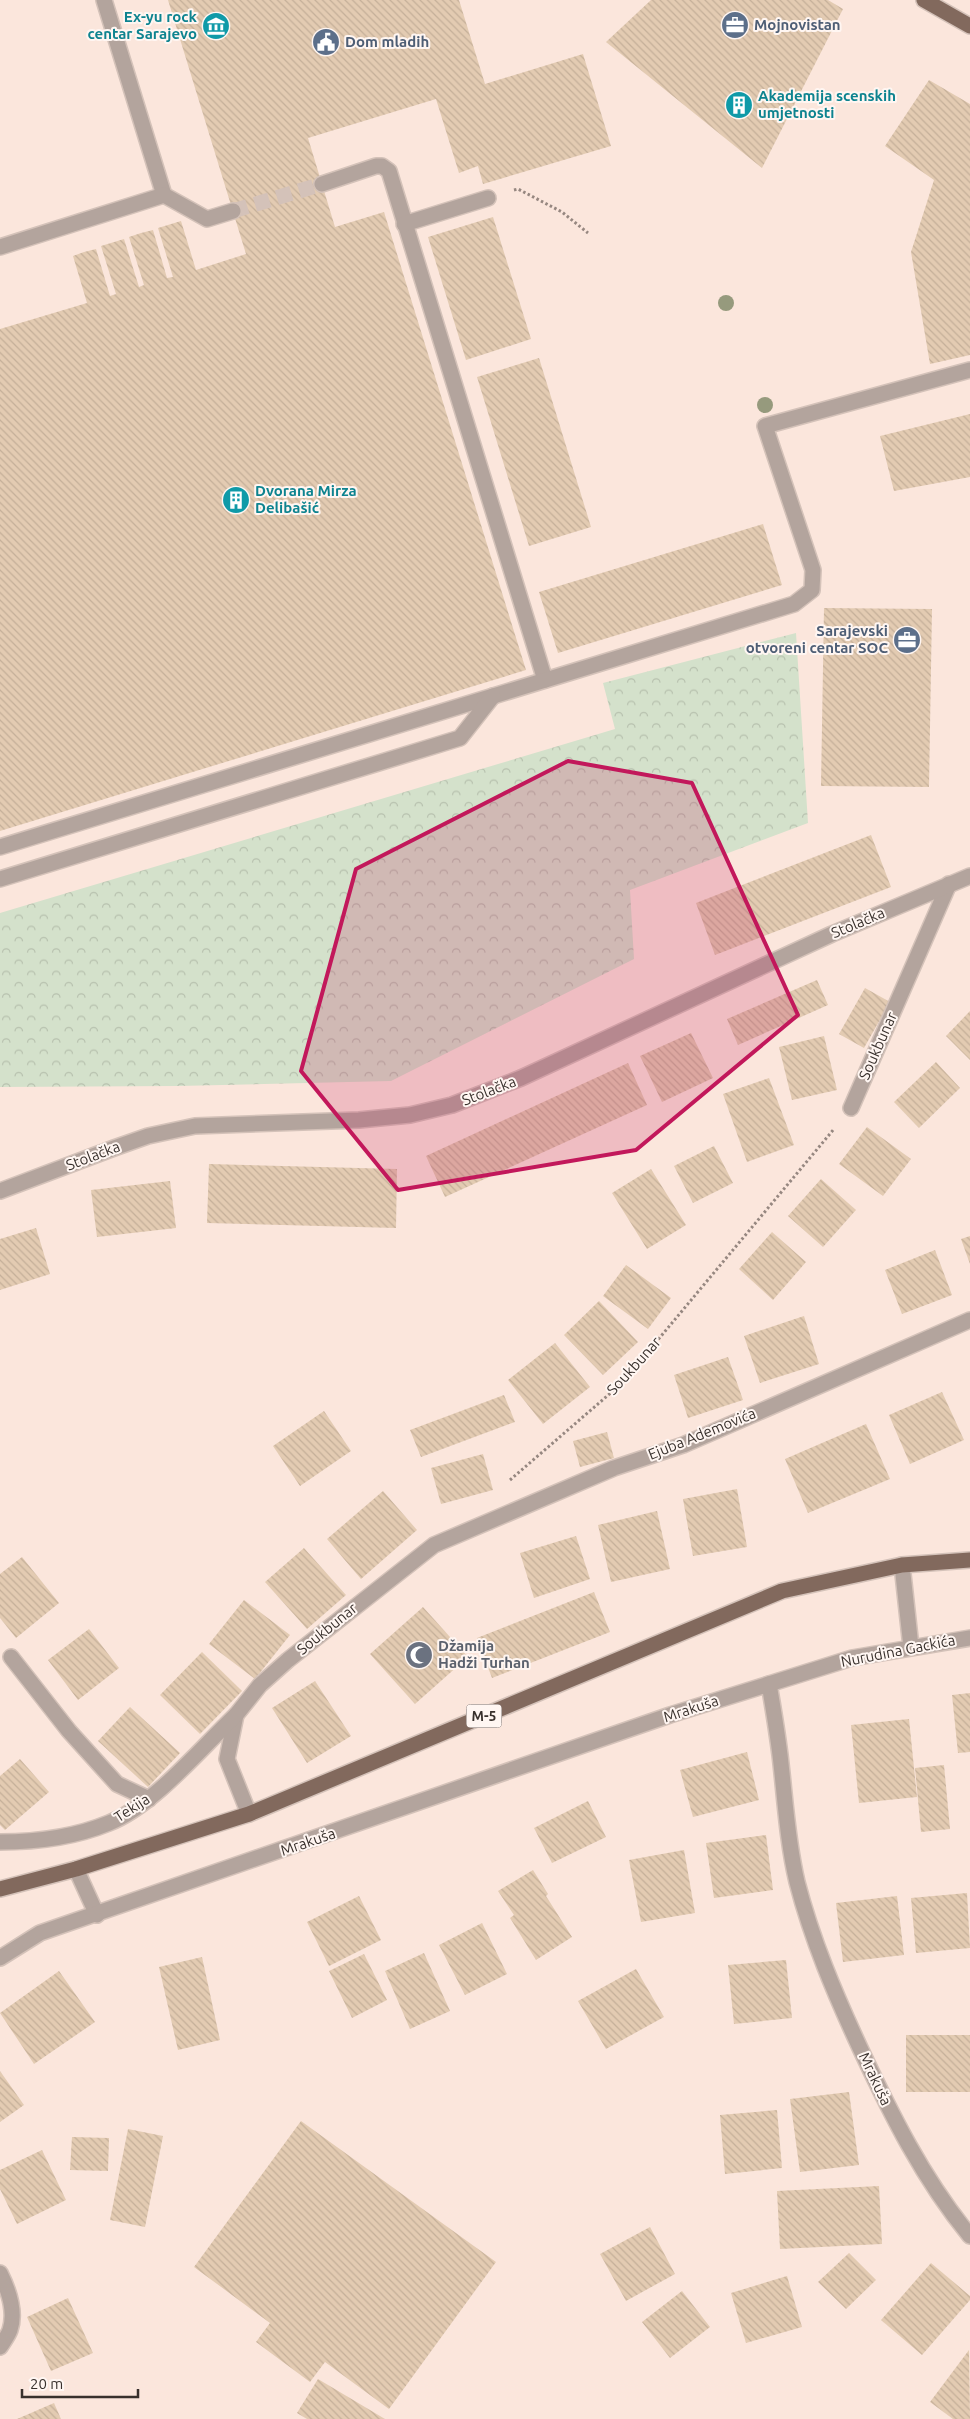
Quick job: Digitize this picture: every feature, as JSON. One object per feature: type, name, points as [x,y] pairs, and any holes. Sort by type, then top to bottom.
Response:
[{"type":"main road","points":[[924,0],[970,26]]},
{"type":"main road","name":"M-5","points":[[0,1889],[76,1869],[249,1814],[782,1591],[902,1565],[970,1560]]},
{"type":"street","points":[[104,0],[164,195],[207,219],[233,211]]},
{"type":"street","points":[[322,184],[376,166],[387,168],[545,680]]},
{"type":"street","points":[[0,247],[164,195]]},
{"type":"street","points":[[404,224],[488,198]]},
{"type":"street","points":[[0,847],[794,604],[812,590],[813,570],[765,426],[970,370]]},
{"type":"street","points":[[0,879],[460,738],[493,696]]},
{"type":"street","points":[[949,884],[970,876]]},
{"type":"street","name":"Soukbunar","points":[[851,1108],[949,884]]},
{"type":"street","name":"Stolačka","points":[[0,1191],[131,1142],[195,1126],[360,1120],[410,1115],[452,1105],[521,1078],[832,934],[949,884]]},
{"type":"street","name":"Ejuba Ademovića","points":[[434,1545],[514,1509],[614,1468],[683,1445],[970,1320]]},
{"type":"street","name":"Soukbunar","points":[[249,1814],[227,1759],[236,1715],[260,1685],[288,1660],[434,1545]]},
{"type":"street","points":[[902,1565],[911,1647]]},
{"type":"street","name":"Nurudina Gackića","points":[[769,1684],[852,1658],[970,1638]]},
{"type":"street","points":[[11,1657],[69,1731],[117,1784],[149,1799]]},
{"type":"street","name":"Mrakuša","points":[[96,1915],[670,1715],[769,1684],[780,1753],[789,1837],[797,1880],[813,1939],[845,2014],[903,2137],[929,2181],[970,2236]]},
{"type":"street","name":"Tekija","points":[[0,1842],[51,1839],[109,1823],[149,1799],[236,1715]]},
{"type":"street","points":[[0,1958],[40,1933],[96,1915],[76,1869]]},
{"type":"street","points":[[0,2273],[6,2284],[11,2308],[10,2330],[0,2347]]},
{"type":"path","points":[[518,189],[562,212],[588,233]]},
{"type":"path","name":"Soukbunar","points":[[509,1481],[621,1384],[851,1108]]},
{"type":"highlighted area","points":[[568,761],[692,783],[798,1015],[636,1150],[398,1190],[301,1071],[356,869]]},
{"type":"green space","points":[[796,633],[808,823],[630,890],[634,959],[391,1081],[178,1086],[0,1087],[0,913],[615,729],[603,683]]},
{"type":"building","name":"Dvorana Mirza Delibašić","points":[[168,0],[459,0],[485,84],[583,54],[611,146],[483,184],[478,166],[459,173],[436,99],[308,138],[335,227],[384,212],[526,670],[0,831],[0,329],[87,303],[73,256],[84,252],[96,249],[110,296],[116,294],[101,246],[124,239],[139,287],[144,285],[129,237],[141,233],[153,230],[167,278],[173,277],[158,228],[181,221],[196,270],[246,254]]},
{"type":"building","name":"Akademija scenskih umjetnosti","points":[[651,0],[828,0],[843,9],[762,168],[606,42]]},
{"type":"building","points":[[929,80],[970,104],[970,355],[930,364],[911,252],[934,180],[885,146]]},
{"type":"building","points":[[493,217],[531,339],[466,360],[428,237]]},
{"type":"building","points":[[539,358],[591,527],[529,546],[477,377]]},
{"type":"building","points":[[970,414],[970,477],[894,491],[880,436]]},
{"type":"building","points":[[763,524],[782,585],[558,653],[539,592]]},
{"type":"building","points":[[824,608],[932,609],[929,787],[821,786]]},
{"type":"building","points":[[871,835],[891,887],[715,955],[696,903]]},
{"type":"building","points":[[817,980],[828,1005],[738,1045],[727,1019]]},
{"type":"building","points":[[865,988],[890,1002],[864,1048],[839,1034]]},
{"type":"building","points":[[970,1011],[970,1060],[946,1036]]},
{"type":"building","points":[[691,1033],[713,1078],[662,1102],[640,1056]]},
{"type":"building","points":[[824,1036],[837,1090],[792,1100],[779,1047]]},
{"type":"building","points":[[936,1062],[960,1088],[919,1128],[894,1102]]},
{"type":"building","points":[[628,1063],[647,1105],[445,1197],[426,1156]]},
{"type":"building","points":[[769,1078],[794,1145],[747,1162],[723,1094]]},
{"type":"building","points":[[867,1127],[911,1159],[883,1196],[839,1164]]},
{"type":"building","points":[[714,1146],[733,1183],[693,1203],[674,1166]]},
{"type":"building","points":[[209,1164],[397,1169],[396,1228],[207,1223]]},
{"type":"building","points":[[651,1169],[686,1225],[647,1249],[612,1193]]},
{"type":"building","points":[[821,1179],[856,1210],[823,1247],[788,1216]]},
{"type":"building","points":[[170,1181],[176,1228],[97,1237],[91,1190]]},
{"type":"building","points":[[36,1228],[50,1274],[0,1290],[0,1239]]},
{"type":"building","points":[[772,1232],[806,1262],[773,1300],[739,1269]]},
{"type":"building","points":[[970,1236],[970,1264],[961,1239]]},
{"type":"building","points":[[935,1250],[952,1295],[902,1314],[885,1270]]},
{"type":"building","points":[[626,1265],[671,1298],[648,1329],[603,1296]]},
{"type":"building","points":[[599,1301],[638,1342],[603,1375],[564,1335]]},
{"type":"building","points":[[804,1316],[819,1364],[760,1383],[744,1336]]},
{"type":"building","points":[[555,1343],[590,1387],[543,1424],[508,1380]]},
{"type":"building","points":[[728,1357],[743,1400],[688,1418],[674,1375]]},
{"type":"building","points":[[942,1392],[964,1440],[910,1464],[889,1415]]},
{"type":"building","points":[[504,1395],[515,1422],[421,1457],[410,1430]]},
{"type":"building","points":[[324,1411],[351,1451],[300,1486],[273,1446]]},
{"type":"building","points":[[866,1424],[890,1479],[808,1513],[785,1459]]},
{"type":"building","points":[[607,1432],[614,1458],[580,1467],[573,1441]]},
{"type":"building","points":[[483,1454],[493,1490],[441,1504],[431,1468]]},
{"type":"building","points":[[737,1489],[747,1547],[693,1556],[683,1499]]},
{"type":"building","points":[[383,1491],[417,1530],[361,1579],[327,1539]]},
{"type":"building","points":[[657,1511],[670,1569],[611,1582],[598,1525]]},
{"type":"building","points":[[576,1536],[590,1579],[534,1598],[520,1553]]},
{"type":"building","points":[[304,1548],[346,1595],[307,1629],[265,1582]]},
{"type":"building","points":[[22,1557],[59,1603],[16,1638],[0,1618],[0,1574]]},
{"type":"building","points":[[594,1592],[610,1632],[492,1678],[477,1638]]},
{"type":"building","points":[[244,1600],[290,1635],[255,1679],[209,1644]]},
{"type":"building","name":"Džamija Hadži Turhan","points":[[423,1607],[468,1657],[415,1704],[370,1654]]},
{"type":"building","points":[[89,1629],[119,1668],[78,1700],[48,1660]]},
{"type":"building","points":[[202,1652],[242,1691],[200,1734],[160,1695]]},
{"type":"building","points":[[315,1681],[351,1736],[307,1763],[272,1708]]},
{"type":"building","points":[[970,1693],[970,1752],[958,1753],[952,1695]]},
{"type":"building","points":[[130,1707],[180,1753],[148,1787],[98,1741]]},
{"type":"building","points":[[909,1719],[917,1797],[859,1803],[851,1725]]},
{"type":"building","points":[[747,1752],[759,1800],[693,1817],[680,1770]]},
{"type":"building","points":[[20,1759],[49,1792],[5,1830],[0,1825],[0,1776]]},
{"type":"building","points":[[944,1765],[950,1829],[921,1832],[915,1768]]},
{"type":"building","points":[[588,1801],[606,1837],[552,1863],[534,1828]]},
{"type":"building","points":[[766,1835],[773,1890],[714,1898],[706,1843]]},
{"type":"building","points":[[684,1850],[695,1913],[641,1922],[629,1860]]},
{"type":"building","points":[[533,1870],[548,1894],[546,1896],[572,1937],[536,1960],[510,1918],[514,1915],[498,1891]]},
{"type":"building","points":[[967,1893],[970,1948],[916,1953],[911,1898]]},
{"type":"building","points":[[359,1896],[381,1940],[329,1966],[307,1922]]},
{"type":"building","points":[[897,1896],[904,1955],[843,1962],[836,1903]]},
{"type":"building","points":[[482,1923],[507,1974],[465,1995],[439,1945]]},
{"type":"building","points":[[424,1953],[450,2011],[410,2029],[385,1971]]},
{"type":"building","points":[[364,1954],[387,2000],[352,2018],[329,1971]]},
{"type":"building","points":[[202,1957],[220,2040],[178,2050],[159,1967]]},
{"type":"building","points":[[786,1960],[792,2018],[734,2024],[728,1965]]},
{"type":"building","points":[[636,1969],[664,2017],[606,2049],[578,2001]]},
{"type":"building","points":[[59,1971],[95,2022],[34,2064],[0,2013]]},
{"type":"building","points":[[906,2035],[970,2035],[970,2092],[906,2092]]},
{"type":"building","points":[[0,2071],[24,2105],[0,2122]]},
{"type":"building","points":[[849,2092],[859,2165],[800,2172],[790,2099]]},
{"type":"building","points":[[777,2110],[782,2168],[725,2174],[720,2115]]},
{"type":"building","points":[[301,2121],[496,2262],[389,2409],[325,2362],[310,2382],[256,2342],[270,2323],[194,2267]]},
{"type":"building","points":[[128,2129],[163,2136],[145,2227],[110,2220]]},
{"type":"building","points":[[72,2137],[109,2138],[108,2171],[70,2170]]},
{"type":"building","points":[[42,2150],[66,2200],[17,2224],[0,2189],[0,2170]]},
{"type":"building","points":[[879,2186],[882,2244],[780,2249],[777,2191]]},
{"type":"building","points":[[650,2227],[675,2274],[626,2301],[600,2254]]},
{"type":"building","points":[[849,2253],[876,2280],[846,2309],[818,2282]]},
{"type":"building","points":[[931,2263],[970,2296],[970,2300],[922,2355],[881,2320]]},
{"type":"building","points":[[787,2276],[802,2327],[746,2343],[731,2293]]},
{"type":"building","points":[[682,2291],[710,2327],[670,2358],[642,2322]]},
{"type":"building","points":[[68,2298],[93,2353],[51,2371],[27,2317]]},
{"type":"building","points":[[969,2350],[970,2419],[953,2419],[930,2402]]},
{"type":"building","points":[[318,2379],[385,2419],[307,2419],[297,2413]]},
{"type":"building","points":[[54,2403],[61,2419],[17,2419]]},
{"type":"tunnel","points":[[233,211],[322,184]]},
{"type":"place","name":"Mojnovistan","points":[[735,25]]},
{"type":"place","name":"Ex-yu rock centar Sarajevo","points":[[216,26]]},
{"type":"place","name":"Dom mladih","points":[[326,42]]},
{"type":"place","name":"Akademija scenskih umjetnosti","points":[[739,105]]},
{"type":"place","name":"Dvorana Mirza Delibašić","points":[[236,500]]},
{"type":"place","name":"Sarajevski otvoreni centar SOC","points":[[907,640]]},
{"type":"place","name":"Džamija Hadži Turhan","points":[[419,1655]]}]
